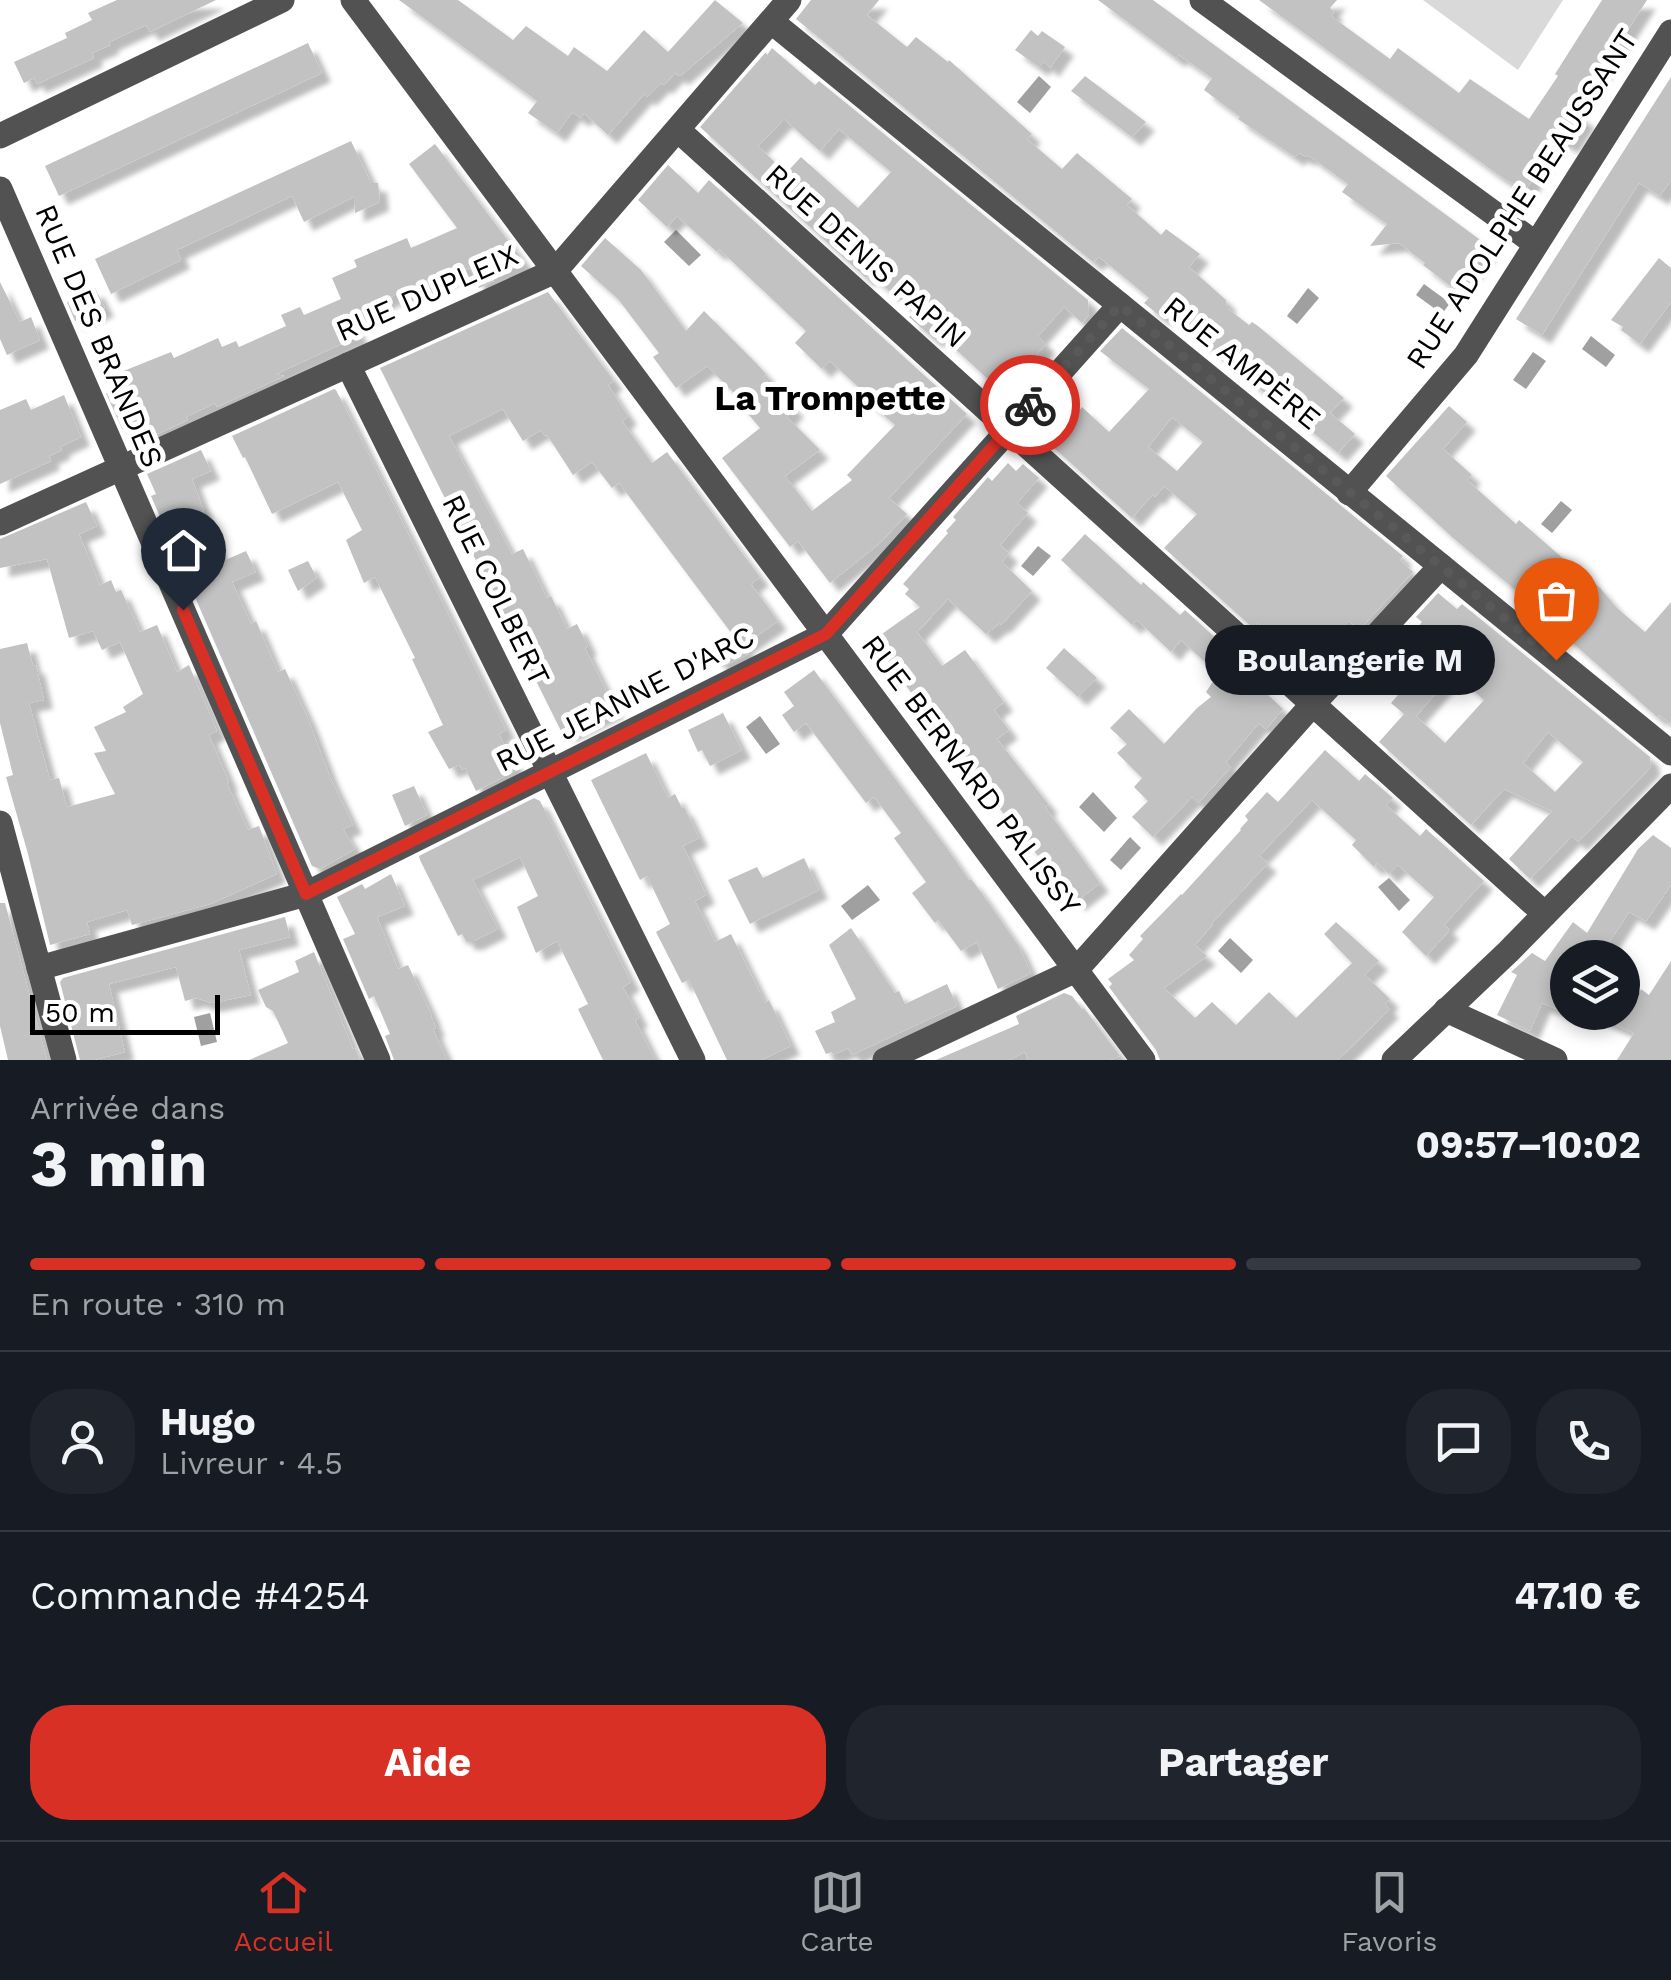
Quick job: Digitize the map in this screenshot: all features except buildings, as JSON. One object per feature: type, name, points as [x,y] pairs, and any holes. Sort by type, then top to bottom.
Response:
[{"type":"street","points":[[0,136],[282,0]]},
{"type":"street","name":"RUE BERNARD PALISSY","points":[[353,0],[1143,1060]]},
{"type":"street","name":"RUE DUPLEIX","points":[[0,523],[555,271],[789,0]]},
{"type":"street","points":[[1202,0],[1536,244]]},
{"type":"street","name":"RUE AMPÈRE","points":[[772,22],[1671,753]]},
{"type":"street","name":"RUE ADOLPHE BEAUSSANT","points":[[1349,493],[1466,355],[1671,32]]},
{"type":"street","name":"RUE DENIS PAPIN","points":[[678,130],[1545,914]]},
{"type":"street","name":"RUE DES BRANDES","points":[[0,188],[378,1060]]},
{"type":"street","name":"RUE JEANNE D'ARC","points":[[38,968],[306,894],[826,634],[1120,305]]},
{"type":"street","name":"RUE COLBERT","points":[[348,365],[693,1060]]},
{"type":"street","points":[[885,1060],[1076,970],[1441,566]]},
{"type":"street","points":[[1394,1060],[1671,786]]},
{"type":"street","points":[[0,823],[10,895],[38,968],[64,1060]]},
{"type":"street","points":[[1446,1010],[1555,1060]]},
{"type":"shaded area","points":[[1423,0],[1563,0],[1518,70]]},
{"type":"shaded area","points":[[1039,76],[1051,87],[1030,113],[1017,102]]},
{"type":"shaded area","points":[[676,230],[701,255],[689,266],[664,242]]},
{"type":"shaded area","points":[[1424,284],[1450,303],[1442,314],[1416,295]]},
{"type":"shaded area","points":[[1308,288],[1319,298],[1297,324],[1287,316]]},
{"type":"shaded area","points":[[1591,336],[1615,355],[1606,367],[1582,349]]},
{"type":"shaded area","points":[[1533,352],[1546,361],[1526,389],[1513,380]]},
{"type":"shaded area","points":[[1561,501],[1572,510],[1552,533],[1541,524]]},
{"type":"shaded area","points":[[1038,546],[1051,556],[1033,576],[1021,566]]},
{"type":"shaded area","points":[[760,716],[780,744],[766,754],[746,727]]},
{"type":"shaded area","points":[[1093,792],[1117,818],[1104,832],[1079,807]]},
{"type":"shaded area","points":[[1130,837],[1141,848],[1121,870],[1110,860]]},
{"type":"shaded area","points":[[1389,878],[1410,900],[1399,911],[1378,887]]},
{"type":"shaded area","points":[[868,885],[880,900],[852,920],[841,906]]},
{"type":"shaded area","points":[[1230,938],[1253,960],[1241,973],[1218,951]]},
{"type":"shaded area","points":[[210,1013],[217,1042],[201,1046],[194,1017]]},
{"type":"way so far","points":[[1030,405],[1120,305],[1556,660]]},
{"type":"place","name":"Boulangerie M","points":[[1556,660]]},
{"type":"district","name":"La Trompette","points":[[830,398]]},
{"type":"route","points":[[183,610],[306,894],[826,634],[1030,405]]}]
